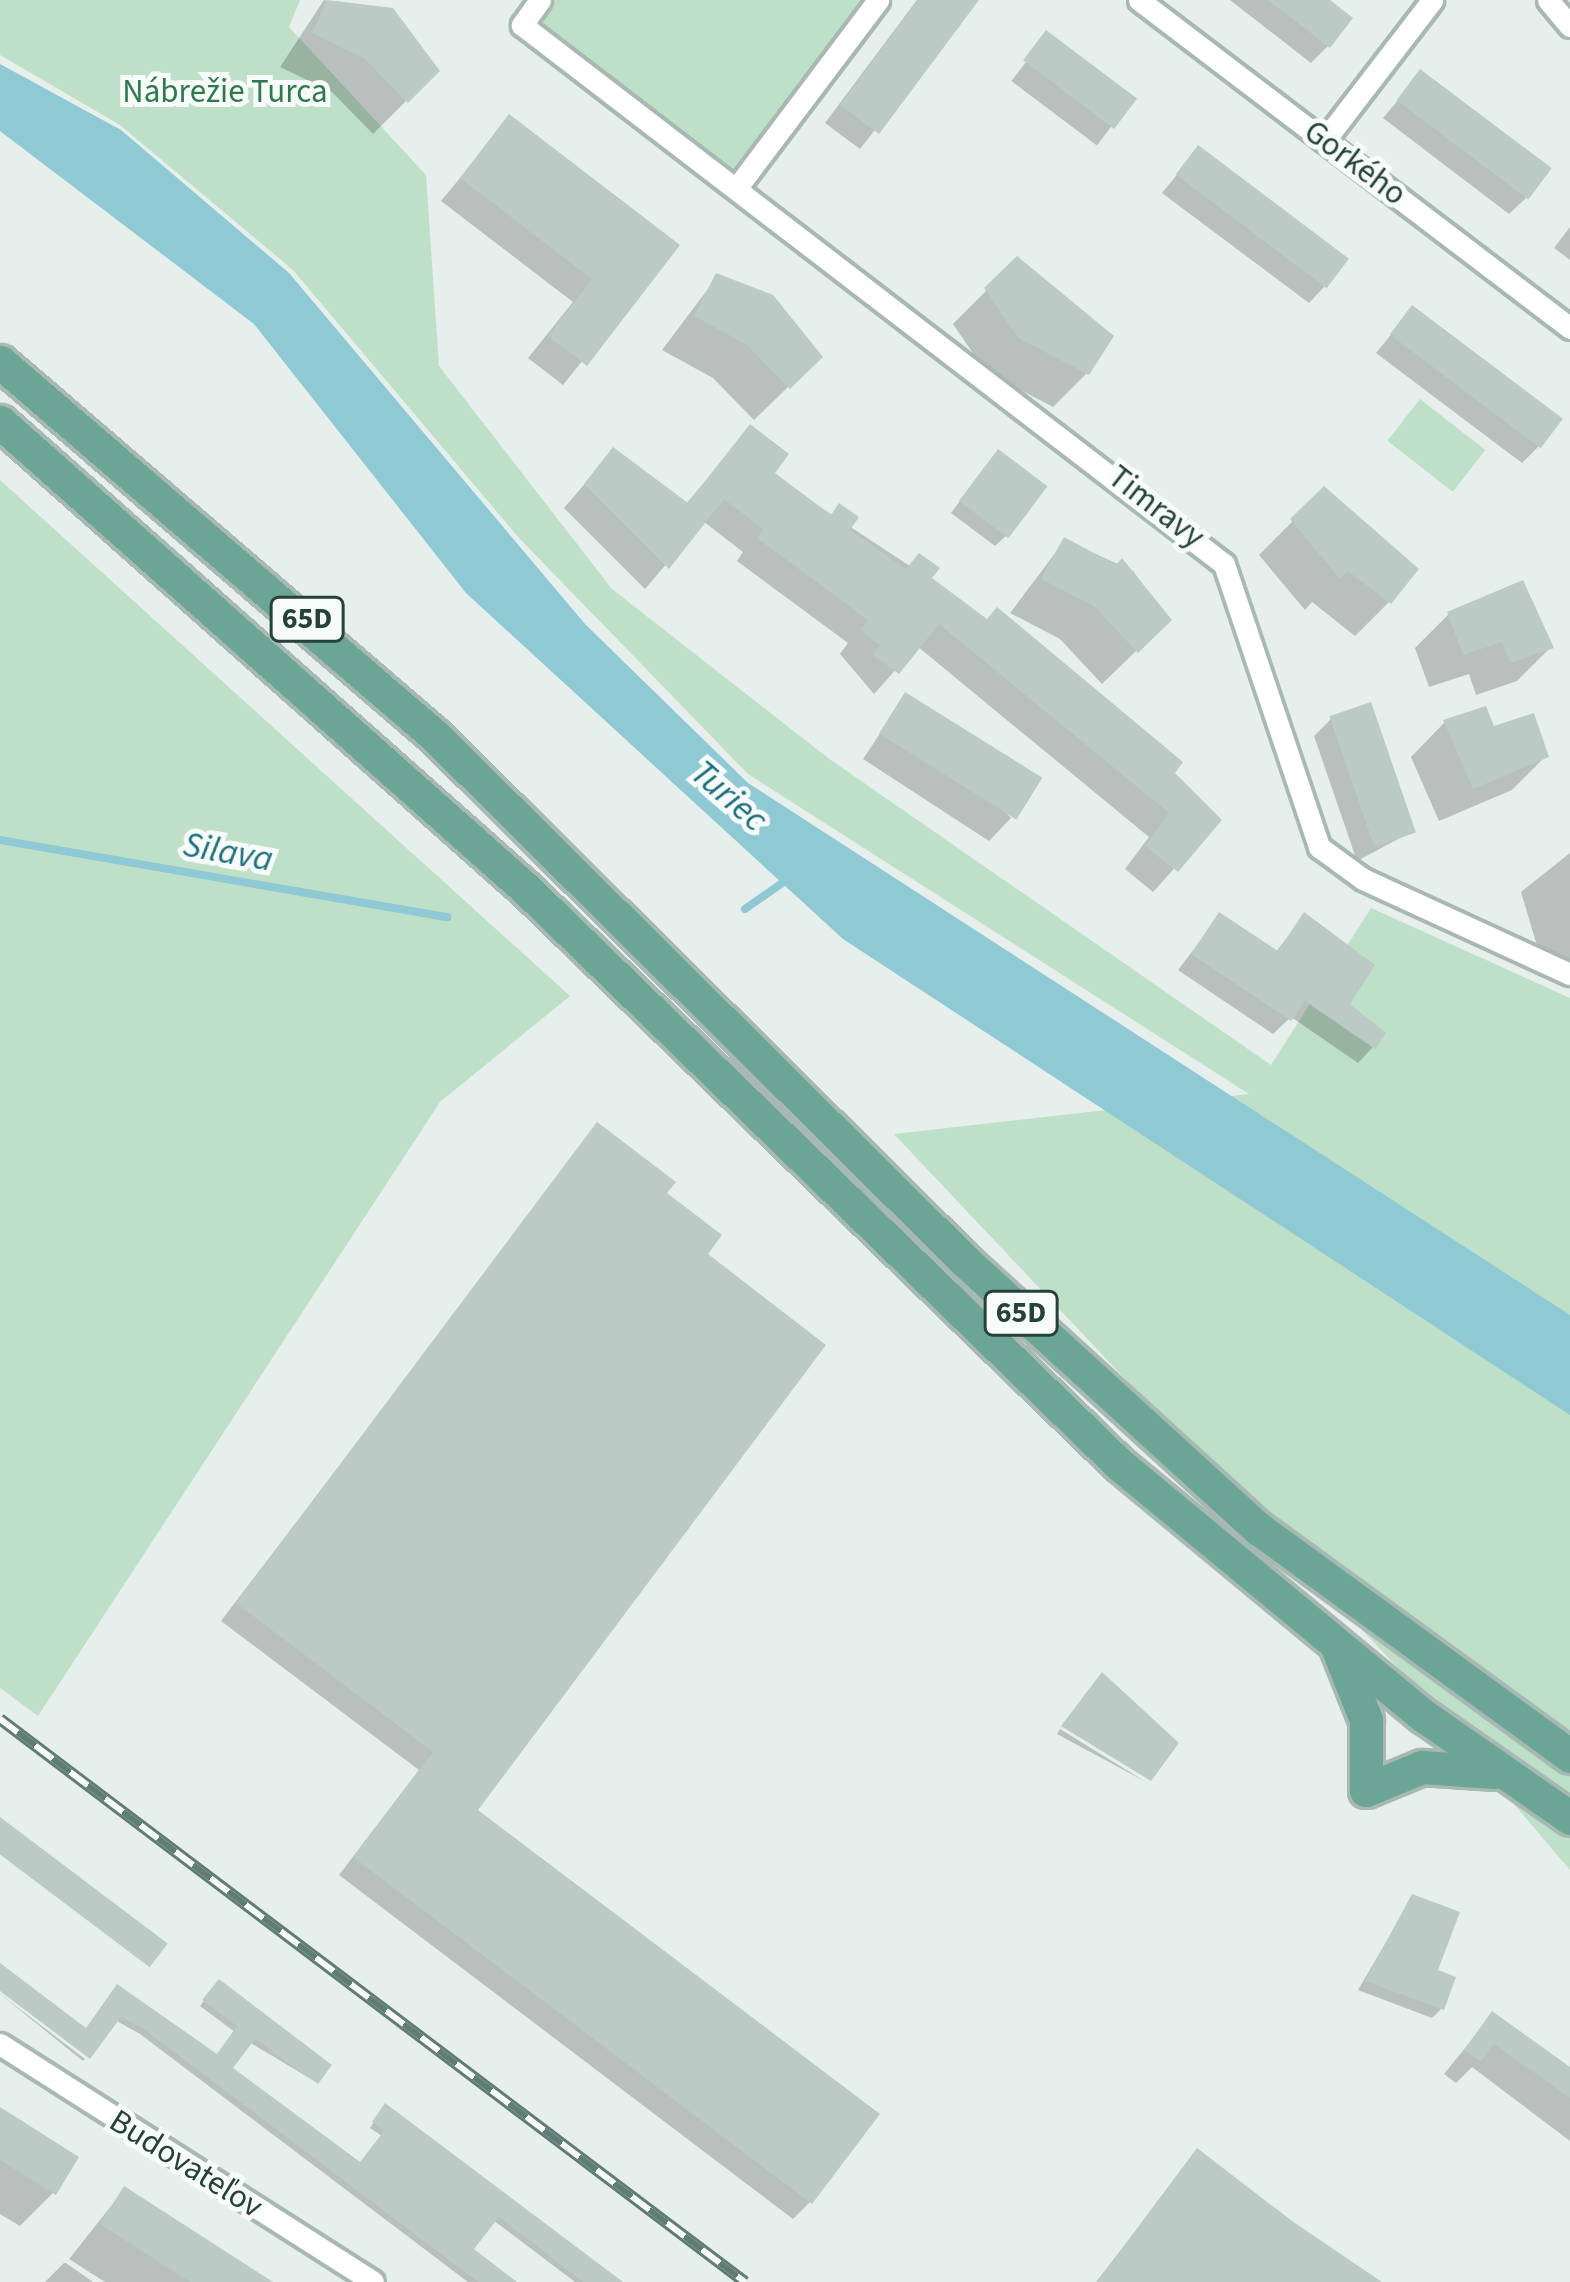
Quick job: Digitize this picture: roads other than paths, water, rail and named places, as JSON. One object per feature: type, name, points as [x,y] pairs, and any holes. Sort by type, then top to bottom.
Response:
[{"type":"main road","name":"65D","points":[[0,362],[418,721],[965,1262],[1258,1529],[1570,1756]]},
{"type":"main road","name":"65D","points":[[0,422],[526,890],[1119,1464],[1336,1646],[1570,1818]]},
{"type":"main road","points":[[1336,1646],[1364,1708],[1366,1790],[1422,1767],[1504,1773]]},
{"type":"street","name":"Timravy","points":[[540,0],[522,25],[738,186],[1224,564],[1319,847],[1363,879],[1570,974]]},
{"type":"street","points":[[738,186],[878,0]]},
{"type":"street","name":"Gorkého","points":[[1139,0],[1570,328]]},
{"type":"street","points":[[1324,141],[1432,0]]},
{"type":"street","points":[[1548,0],[1570,26]]},
{"type":"street","name":"Budovateľov","points":[[0,2044],[373,2282]]},
{"type":"water","name":"Turiec","points":[[0,64],[121,130],[289,273],[585,624],[748,783],[1570,1315],[1570,1415],[843,939],[466,593],[254,324],[0,131]]},
{"type":"waterway","name":"Silava","points":[[0,840],[447,917]]},
{"type":"waterway","name":"Silava","points":[[745,909],[788,879]]},
{"type":"railway","points":[[0,1719],[745,2282]]},
{"type":"park label","name":"Nábrežie Turca","points":[[225,92]]}]
